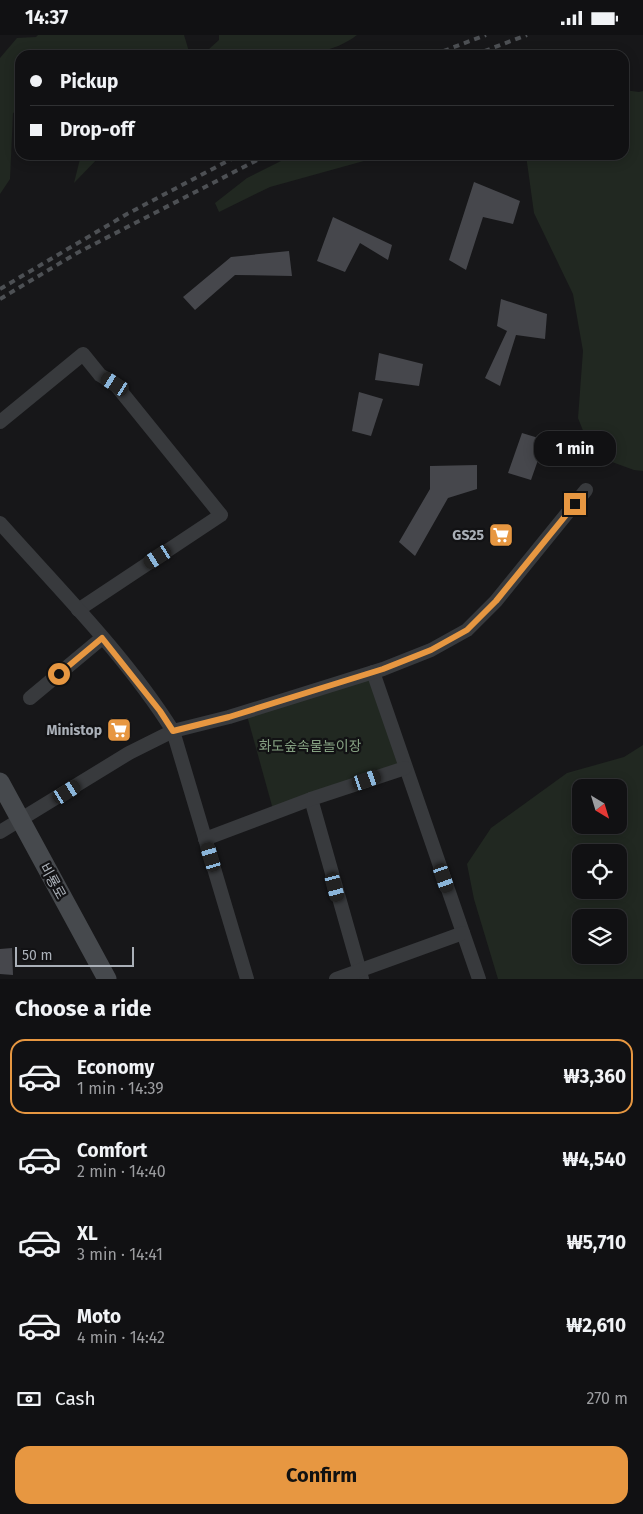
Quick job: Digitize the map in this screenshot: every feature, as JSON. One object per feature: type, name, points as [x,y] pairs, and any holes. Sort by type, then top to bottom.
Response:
[{"type":"street","points":[[0,422],[83,354],[100,375],[115,384],[221,515],[78,610]]},
{"type":"street","points":[[0,832],[129,753],[173,731],[229,717],[372,672],[431,650],[467,630],[496,601],[586,490]]},
{"type":"street","points":[[0,523],[102,638],[160,711],[173,731],[247,979]]},
{"type":"street","points":[[30,698],[102,638]]},
{"type":"street","points":[[372,672],[479,979]]},
{"type":"street","points":[[205,839],[310,799],[405,768]]},
{"type":"street","name":"비룡로","points":[[0,782],[107,979]]},
{"type":"street","points":[[310,799],[361,975]]},
{"type":"street","points":[[336,979],[361,975],[463,933]]},
{"type":"green space","points":[[38,35],[184,35],[188,50],[15,50],[15,112],[13,113],[10,179],[0,194],[0,58],[17,38],[36,37]]},
{"type":"green space","points":[[219,35],[357,35],[342,44],[325,50],[210,50],[219,40]]},
{"type":"green space","points":[[629,91],[643,91],[643,471],[634,470],[612,462],[590,448],[578,418],[583,351],[573,294],[534,213],[527,160],[629,160]]},
{"type":"green space","points":[[80,160],[96,160],[74,183]]},
{"type":"green space","points":[[283,160],[367,160],[270,187],[219,212],[215,203],[247,178]]},
{"type":"green space","name":"화도숲속물놀이장","points":[[373,672],[405,768],[274,813],[246,712]]},
{"type":"green space","points":[[643,745],[643,979],[498,979],[474,899],[467,864],[491,828],[567,773],[624,757]]},
{"type":"building","points":[[474,182],[520,201],[513,224],[483,217],[466,270],[449,260]]},
{"type":"building","points":[[333,217],[392,245],[388,260],[360,243],[345,272],[317,261]]},
{"type":"building","points":[[289,251],[292,276],[235,275],[195,310],[183,297],[231,257]]},
{"type":"building","points":[[501,299],[547,314],[545,339],[516,335],[500,386],[485,378],[507,331],[497,326]]},
{"type":"building","points":[[379,353],[423,364],[419,386],[375,380]]},
{"type":"building","points":[[359,392],[383,399],[371,436],[352,431]]},
{"type":"building","points":[[522,433],[545,440],[531,480],[508,473]]},
{"type":"building","points":[[477,465],[477,489],[448,498],[415,556],[399,542],[430,489],[430,466]]},
{"type":"building","points":[[12,948],[13,975],[0,974],[0,949]]},
{"type":"railway","points":[[446,50],[486,35]]},
{"type":"railway","points":[[487,50],[527,35]]},
{"type":"railway","points":[[0,289],[127,214],[230,160]]},
{"type":"railway","points":[[0,299],[77,253],[257,160]]},
{"type":"place","name":"GS25","points":[[501,535]]},
{"type":"place","name":"Ministop","points":[[119,730]]},
{"type":"route","points":[[59,674],[102,638],[160,711],[173,731],[229,717],[383,669],[431,650],[467,630],[496,601],[575,504]]}]
